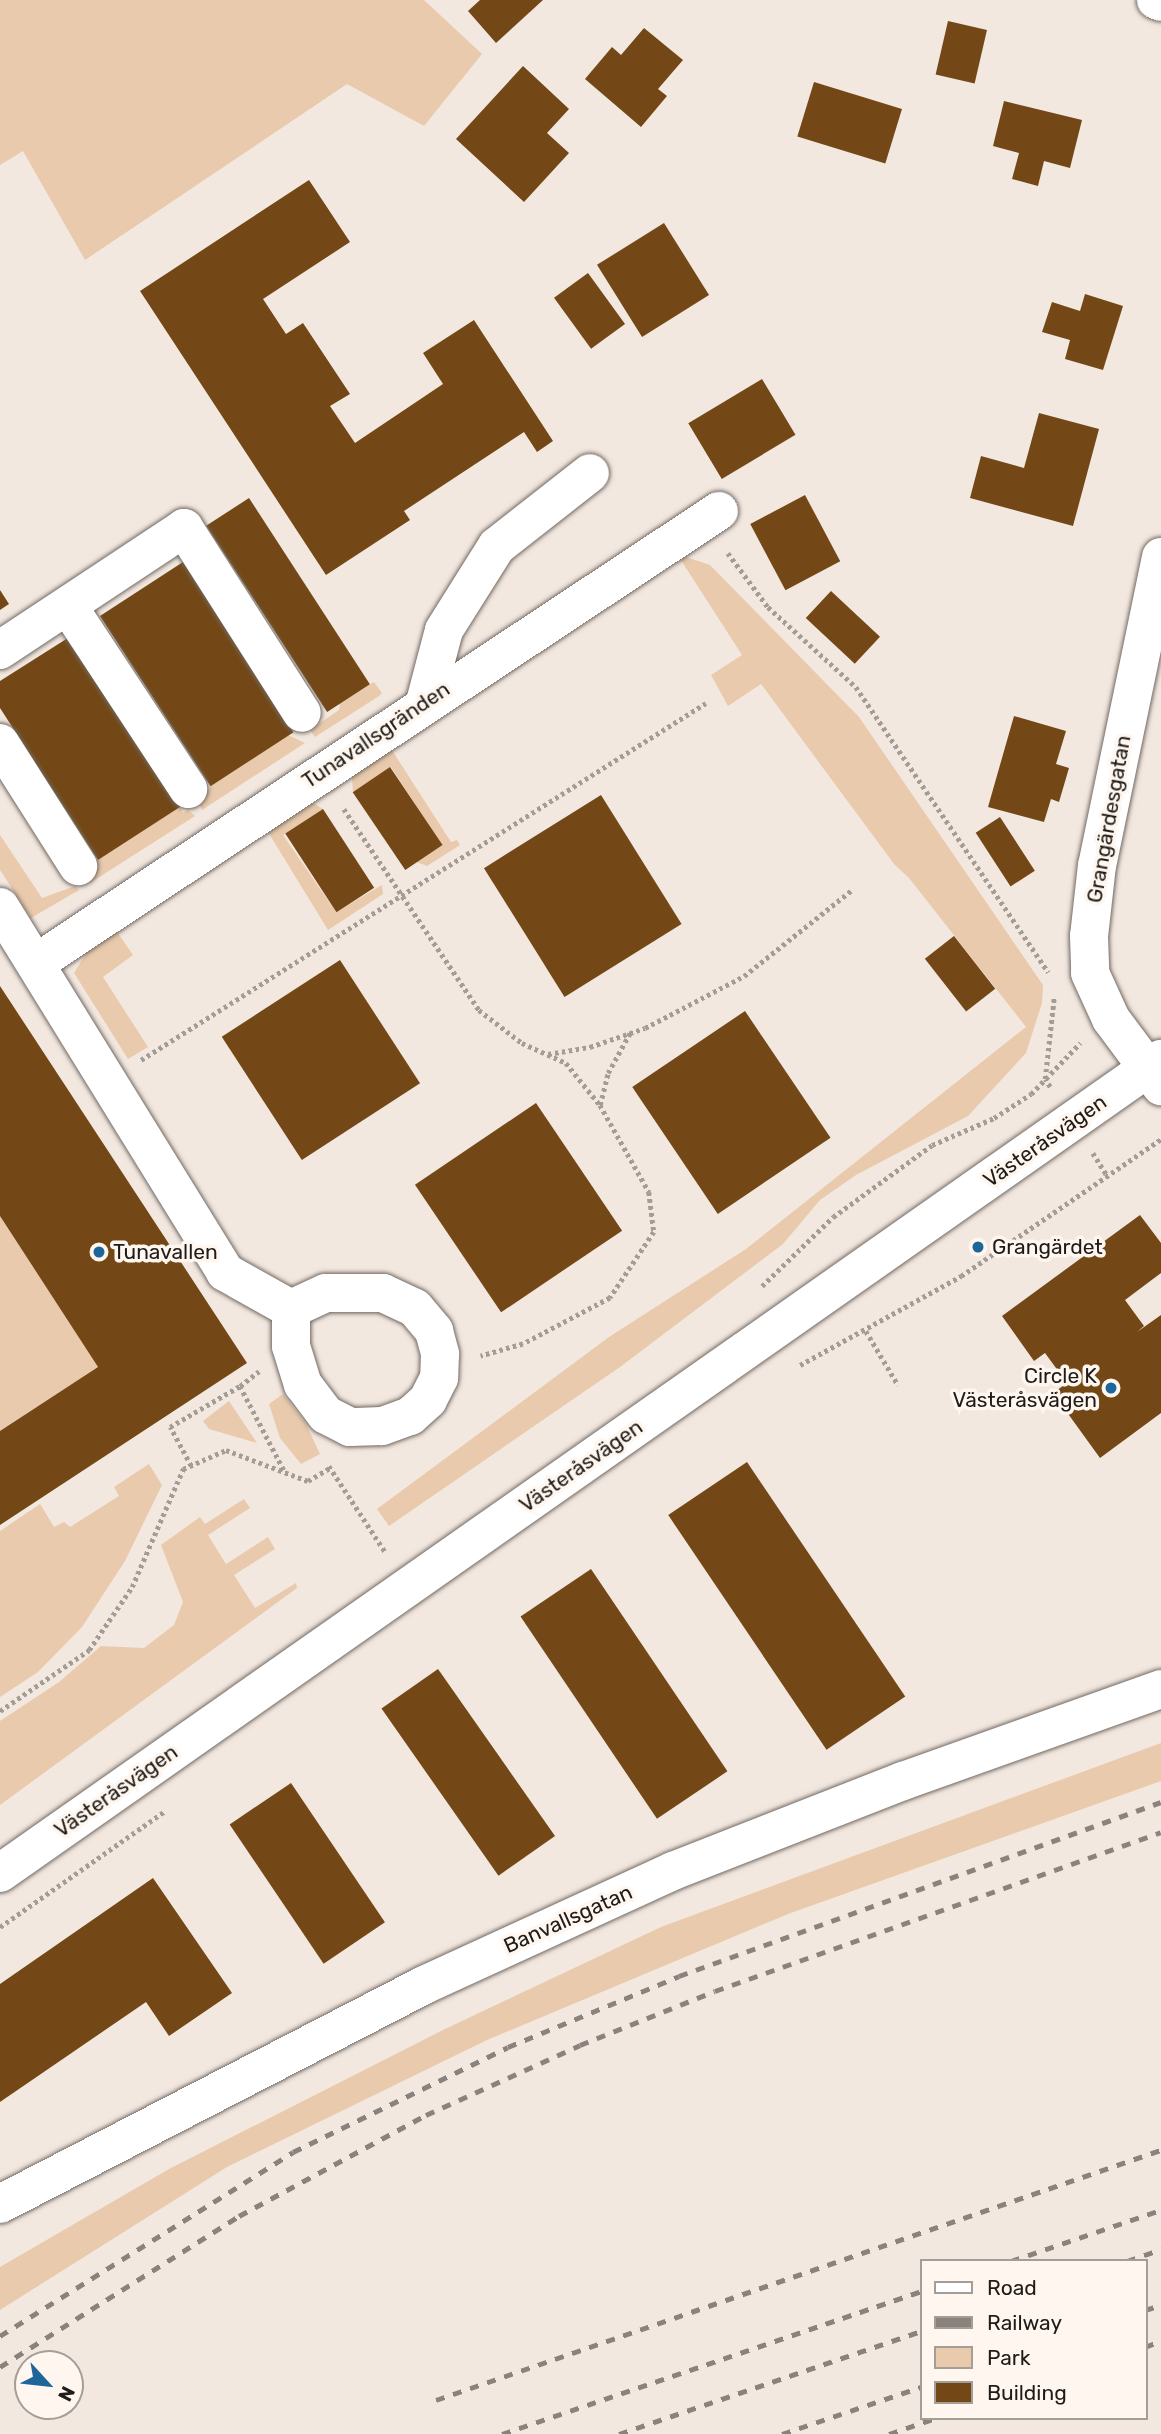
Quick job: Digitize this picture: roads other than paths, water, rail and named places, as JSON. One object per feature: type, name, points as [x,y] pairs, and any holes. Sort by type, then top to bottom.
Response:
[{"type":"street","points":[[425,702],[444,629],[497,546],[590,473]]},
{"type":"street","name":"Tunavallsgränden","points":[[36,963],[425,702],[713,515]]},
{"type":"street","points":[[0,650],[184,528],[302,713]]},
{"type":"street","name":"Grangärdesgatan","points":[[1156,1071],[1111,1019],[1090,972],[1097,865],[1161,557]]},
{"type":"street","points":[[68,606],[188,789]]},
{"type":"street","points":[[0,743],[78,866]]},
{"type":"street","points":[[0,907],[225,1272],[291,1309]]},
{"type":"street","name":"Västeråsvägen","points":[[0,1873],[1073,1121],[1156,1071]]},
{"type":"street","points":[[326,1293],[383,1293],[415,1308],[433,1331],[439,1367],[428,1400],[410,1416],[382,1426],[350,1427],[326,1415],[303,1385],[291,1346],[291,1309],[326,1293]]},
{"type":"street","name":"Banvallsgatan","points":[[0,2204],[424,1984],[673,1871],[904,1781],[1161,1689]]},
{"type":"railway","points":[[0,2336],[293,2152],[508,2047],[679,1976],[1161,1802]]},
{"type":"railway","points":[[0,2367],[239,2216],[426,2115],[580,2045],[715,1991],[1161,1832]]},
{"type":"railway","points":[[436,2400],[1161,2150]]},
{"type":"railway","points":[[1017,2259],[1161,2210]]},
{"type":"railway","points":[[1133,2259],[1161,2249]]},
{"type":"railway","points":[[502,2434],[920,2291]]},
{"type":"railway","points":[[1147,2309],[1161,2305]]},
{"type":"railway","points":[[619,2434],[920,2331]]},
{"type":"railway","points":[[1147,2346],[1161,2341]]},
{"type":"railway","points":[[782,2434],[920,2387]]},
{"type":"railway","points":[[889,2434],[930,2420]]},
{"type":"place","name":"Grangärdet","points":[[978,1247]]},
{"type":"place","name":"Tunavallen","points":[[99,1252]]},
{"type":"place","name":"Circle K Västeråsvägen","points":[[1111,1388]]}]
